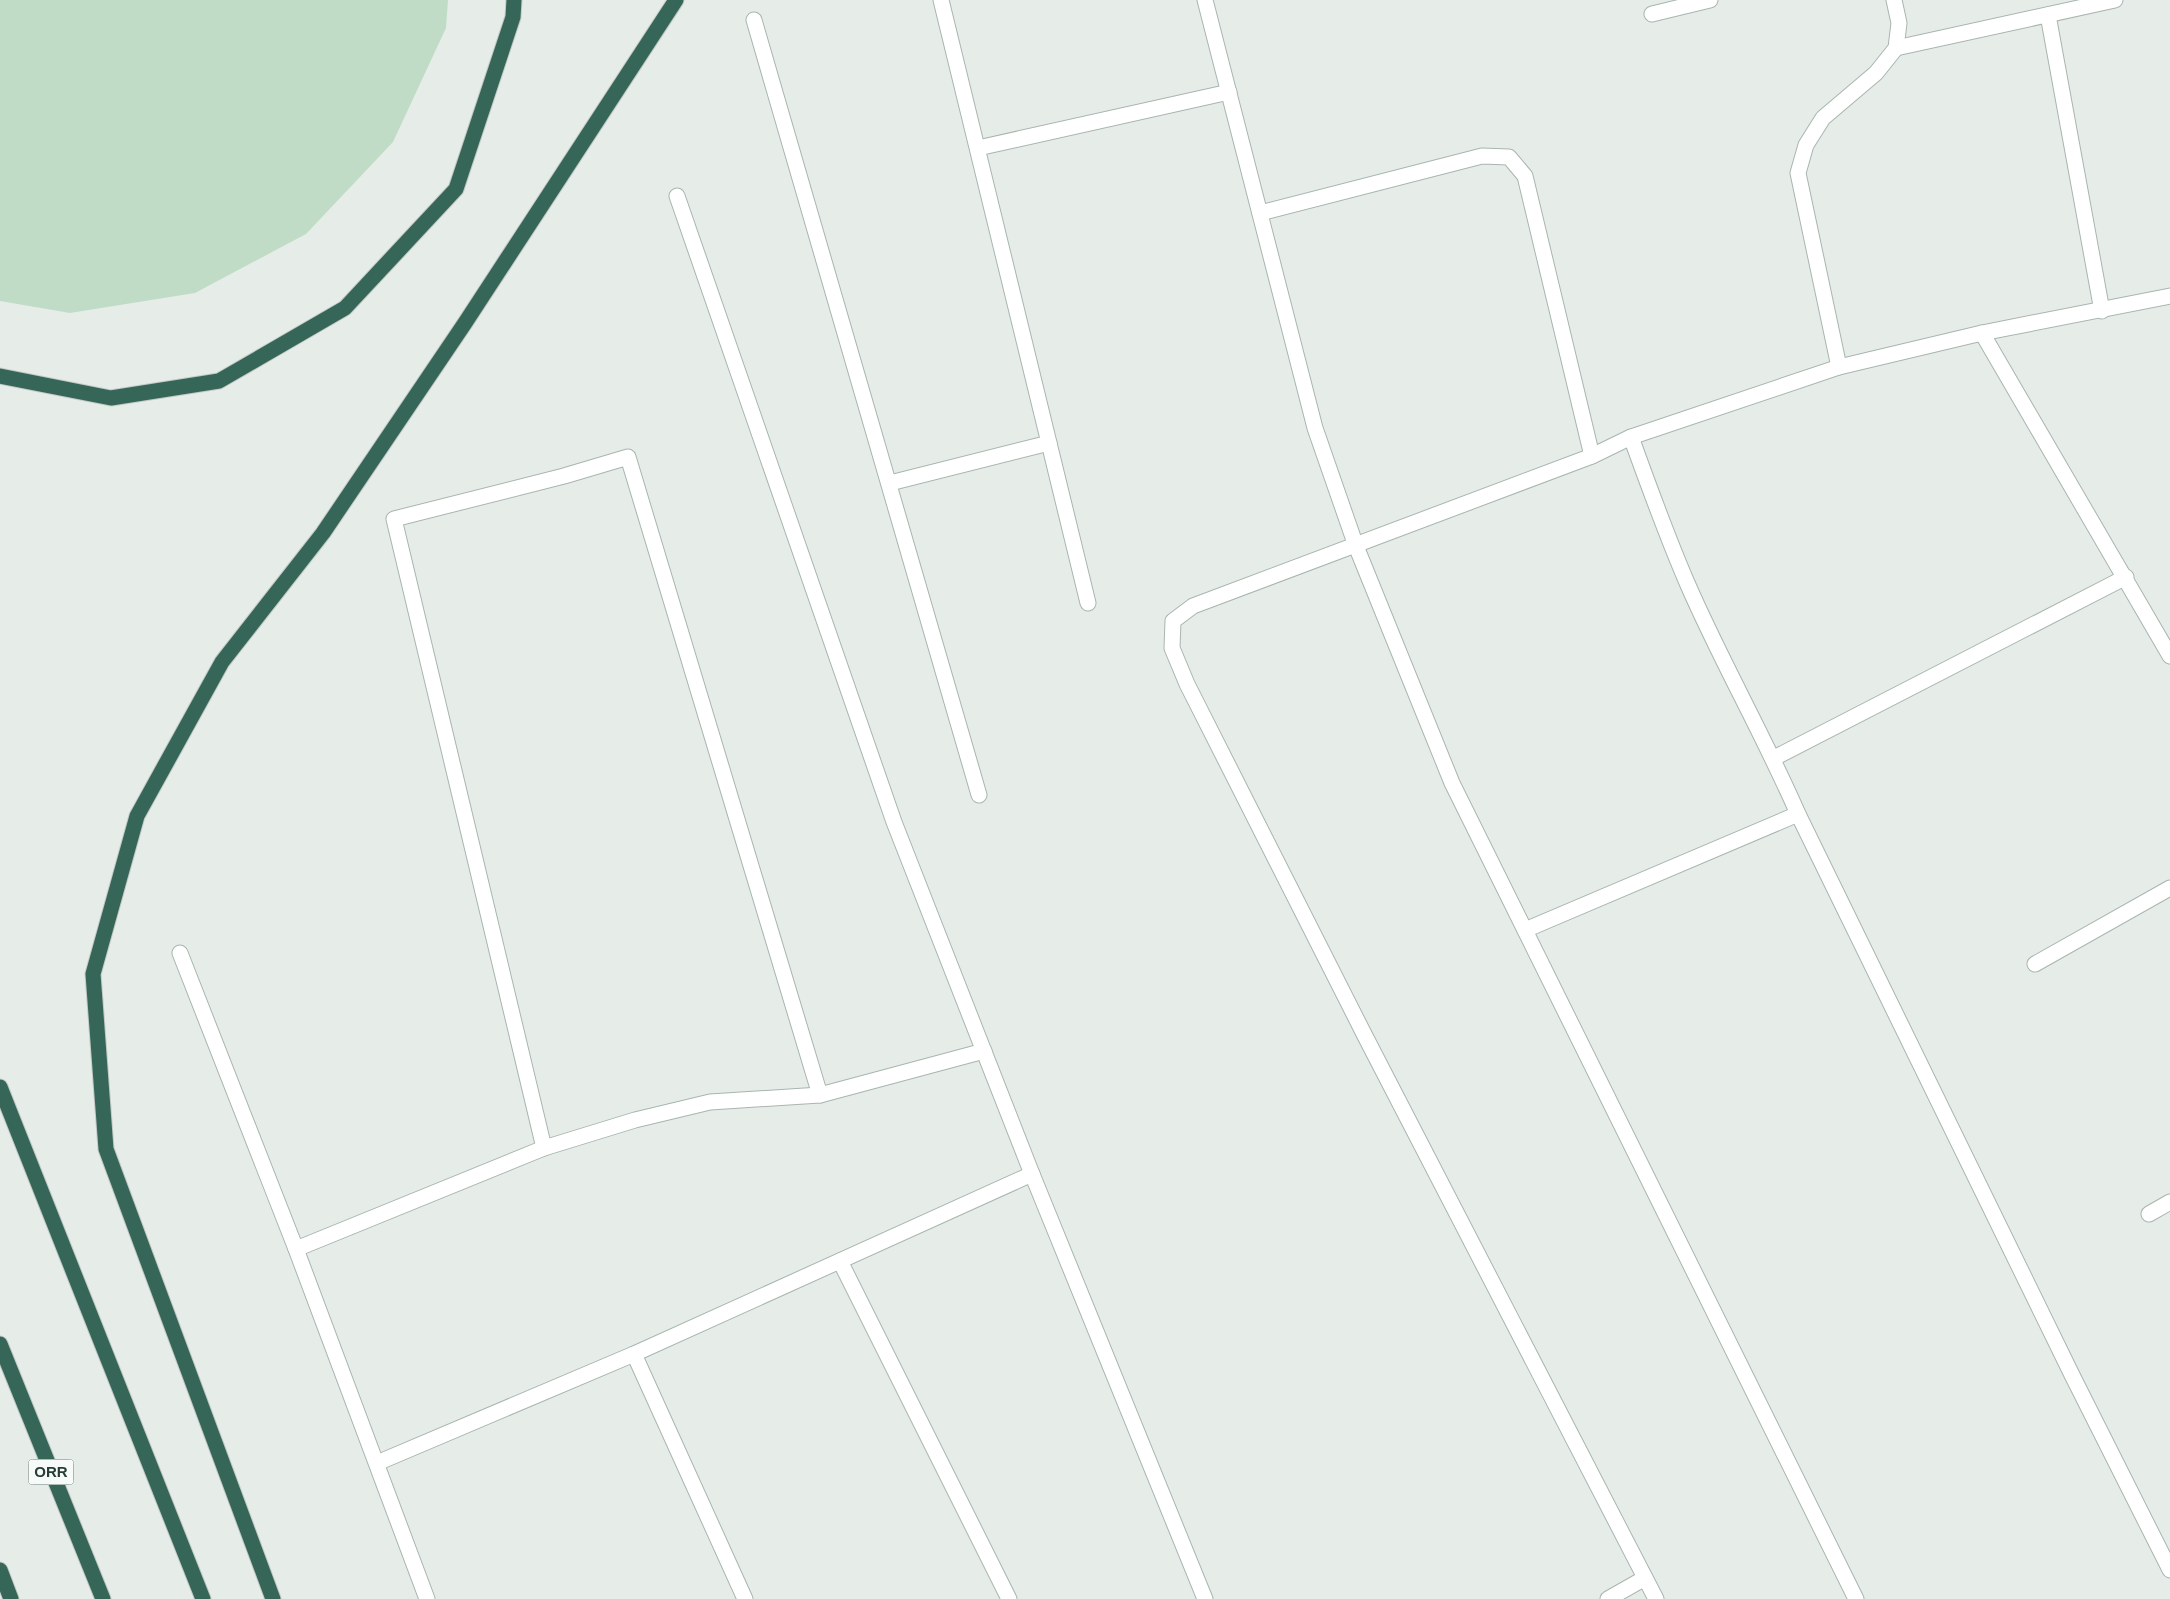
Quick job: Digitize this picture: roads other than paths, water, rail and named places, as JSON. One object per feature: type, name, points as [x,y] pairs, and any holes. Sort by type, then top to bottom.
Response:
[{"type":"highway","points":[[0,376],[111,398],[219,381],[345,308],[456,189],[513,17],[514,0]]},
{"type":"highway","points":[[273,1599],[106,1149],[93,974],[137,816],[222,662],[328,525],[464,323],[676,0]]},
{"type":"highway","points":[[0,1087],[203,1599]]},
{"type":"highway","name":"ORR","points":[[0,1344],[103,1599]]},
{"type":"highway","points":[[0,1570],[11,1599]]},
{"type":"street","points":[[941,0],[1088,603]]},
{"type":"street","points":[[1205,0],[1315,428],[1356,546],[1452,784],[1856,1599]]},
{"type":"street","points":[[1652,14],[1710,0]]},
{"type":"street","points":[[1839,367],[1798,172],[1806,145],[1823,118],[1876,73],[1896,48],[1899,23],[1894,0]]},
{"type":"street","points":[[1896,48],[2115,0]]},
{"type":"street","points":[[2048,15],[2102,311]]},
{"type":"street","points":[[754,20],[980,795]]},
{"type":"street","points":[[978,148],[1229,92]]},
{"type":"street","points":[[1260,213],[1482,156],[1509,157],[1525,176],[1592,456]]},
{"type":"street","points":[[677,196],[894,822],[1032,1174],[1205,1599]]},
{"type":"street","points":[[1656,1599],[1364,1034],[1187,684],[1172,648],[1173,621],[1193,606],[1592,456],[1631,437],[1839,367],[1982,333],[2102,311],[2170,296]]},
{"type":"street","points":[[1982,333],[2126,577],[2170,656]]},
{"type":"street","points":[[1631,437],[1660,518],[1689,587],[1774,758],[1798,814],[2068,1366],[2170,1570]]},
{"type":"street","points":[[890,483],[1049,443]]},
{"type":"street","points":[[544,1148],[394,519],[564,476],[628,457],[820,1095]]},
{"type":"street","points":[[1774,758],[2126,577]]},
{"type":"street","points":[[1525,930],[1798,814]]},
{"type":"street","points":[[2035,964],[2170,888]]},
{"type":"street","points":[[180,953],[296,1249],[427,1599]]},
{"type":"street","points":[[296,1249],[544,1148],[635,1120],[710,1102],[820,1095],[984,1051]]},
{"type":"street","points":[[377,1463],[634,1354],[1032,1174]]},
{"type":"street","points":[[2149,1214],[2170,1202]]},
{"type":"street","points":[[840,1261],[1009,1599]]},
{"type":"street","points":[[634,1354],[745,1599]]},
{"type":"street","points":[[1608,1599],[1645,1578]]}]
